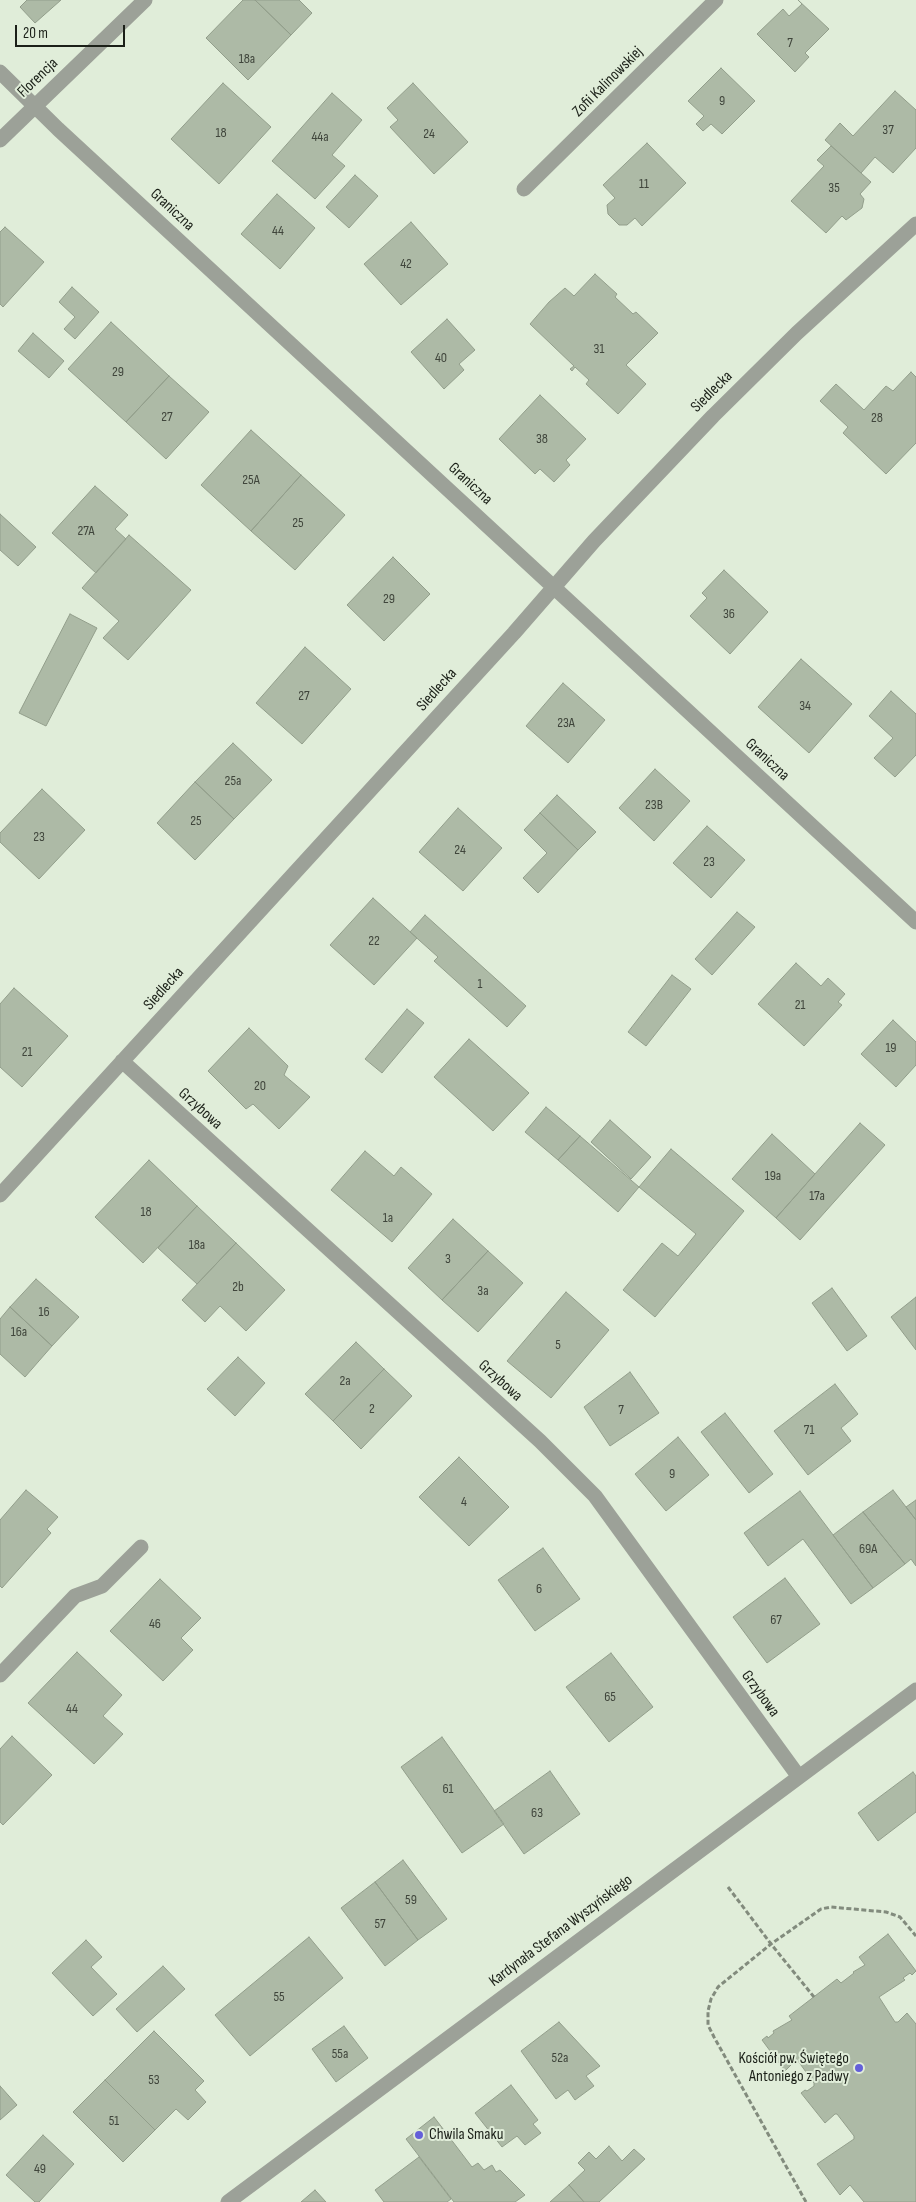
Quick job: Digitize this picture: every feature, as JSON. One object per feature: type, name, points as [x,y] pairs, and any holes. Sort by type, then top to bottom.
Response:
[{"type":"street","name":"Florencja","points":[[0,140],[145,0]]},
{"type":"street","name":"Zofii Kalinowskiej","points":[[524,189],[716,0]]},
{"type":"street","name":"Graniczna","points":[[0,72],[34,106],[916,922]]},
{"type":"street","name":"Siedlecka","points":[[0,1195],[594,542],[713,416],[797,333],[916,224]]},
{"type":"street","name":"Grzybowa","points":[[122,1061],[540,1441],[595,1496],[799,1777]]},
{"type":"street","points":[[0,1675],[75,1596],[102,1586],[141,1546]]},
{"type":"street","name":"Kardynała Stefana Wyszyńskiego","points":[[228,2202],[701,1848],[753,1812],[916,1690]]},
{"type":"path","points":[[728,1887],[814,1997]]},
{"type":"path","points":[[806,2202],[714,2037],[708,2024],[708,2011],[711,1999],[718,1987],[771,1944],[821,1909],[831,1907],[886,1912],[900,1918],[916,1936]]},
{"type":"building","points":[[27,0],[61,0],[35,23],[20,7]]},
{"type":"building","points":[[243,0],[255,0],[291,35],[248,80],[206,38]]},
{"type":"building","points":[[255,0],[299,0],[312,13],[291,35]]},
{"type":"building","points":[[798,0],[829,29],[805,53],[809,57],[795,72],[757,34],[783,9],[789,16],[802,4]]},
{"type":"building","points":[[721,68],[755,101],[722,134],[711,124],[703,131],[696,124],[704,116],[688,101]]},
{"type":"building","points":[[223,83],[271,127],[219,184],[171,139]]},
{"type":"building","points":[[413,83],[468,142],[434,174],[390,127],[398,120],[387,108]]},
{"type":"building","points":[[895,91],[916,110],[916,148],[893,173],[875,157],[861,173],[825,140],[840,123],[853,136]]},
{"type":"building","points":[[332,93],[362,120],[332,155],[345,166],[315,199],[272,161]]},
{"type":"building","points":[[647,143],[686,183],[642,226],[635,218],[627,225],[619,225],[608,214],[607,205],[615,198],[603,185]]},
{"type":"building","points":[[831,146],[871,182],[860,194],[864,199],[862,208],[846,220],[842,216],[826,233],[791,201],[824,166],[817,160]]},
{"type":"building","points":[[355,175],[378,196],[349,228],[326,207]]},
{"type":"building","points":[[277,194],[315,228],[280,269],[241,234]]},
{"type":"building","points":[[411,222],[448,264],[401,305],[364,264]]},
{"type":"building","points":[[5,227],[44,262],[3,307],[0,304],[0,232]]},
{"type":"building","points":[[595,274],[617,294],[615,297],[633,314],[636,312],[658,333],[626,365],[646,384],[618,414],[586,384],[589,380],[575,367],[572,371],[570,369],[574,366],[530,324],[549,302],[565,288],[574,296]]},
{"type":"building","points":[[72,287],[99,312],[75,339],[64,329],[75,317],[59,302]]},
{"type":"building","points":[[447,319],[475,350],[459,364],[464,370],[444,389],[411,352]]},
{"type":"building","points":[[111,322],[169,376],[126,422],[68,369]]},
{"type":"building","points":[[33,333],[64,361],[49,378],[18,351]]},
{"type":"building","points":[[911,372],[916,377],[916,443],[886,474],[843,433],[848,427],[820,401],[836,384],[864,410],[886,386],[893,391]]},
{"type":"building","points":[[169,376],[209,412],[166,459],[126,422]]},
{"type":"building","points":[[540,395],[586,439],[566,460],[570,465],[554,482],[540,469],[535,474],[499,439]]},
{"type":"building","points":[[251,430],[301,475],[251,531],[201,485]]},
{"type":"building","points":[[301,475],[345,515],[295,570],[251,531]]},
{"type":"building","points":[[95,486],[128,515],[115,529],[126,539],[96,573],[52,533]]},
{"type":"building","points":[[0,514],[36,547],[18,566],[0,550]]},
{"type":"building","points":[[129,535],[191,590],[128,660],[103,638],[119,621],[82,588]]},
{"type":"building","points":[[393,557],[430,594],[384,641],[347,605]]},
{"type":"building","points":[[724,570],[768,612],[730,654],[690,616],[707,598],[702,593]]},
{"type":"building","points":[[70,614],[97,628],[46,726],[19,713]]},
{"type":"building","points":[[305,647],[351,689],[302,744],[256,703]]},
{"type":"building","points":[[801,659],[852,704],[809,753],[758,707]]},
{"type":"building","points":[[563,683],[605,720],[568,763],[526,726]]},
{"type":"building","points":[[891,691],[916,714],[916,755],[895,777],[874,758],[893,738],[869,716]]},
{"type":"building","points":[[233,743],[272,780],[234,819],[195,782]]},
{"type":"building","points":[[655,769],[690,801],[654,841],[619,808]]},
{"type":"building","points":[[195,782],[234,819],[195,860],[157,823]]},
{"type":"building","points":[[42,789],[85,830],[39,879],[0,842],[0,833]]},
{"type":"building","points":[[557,795],[596,832],[578,850],[540,813]]},
{"type":"building","points":[[458,808],[502,848],[463,891],[419,852]]},
{"type":"building","points":[[540,813],[578,850],[538,893],[523,878],[547,853],[524,830]]},
{"type":"building","points":[[707,826],[745,860],[711,898],[673,863]]},
{"type":"building","points":[[373,898],[417,938],[374,985],[330,945]]},
{"type":"building","points":[[737,912],[755,927],[712,975],[695,959]]},
{"type":"building","points":[[425,915],[526,1006],[507,1027],[434,961],[438,957],[410,932]]},
{"type":"building","points":[[796,963],[821,986],[828,978],[845,994],[838,1002],[842,1005],[804,1046],[758,1004]]},
{"type":"building","points":[[672,975],[691,989],[646,1046],[628,1032]]},
{"type":"building","points":[[14,988],[68,1036],[22,1087],[0,1067],[0,1004]]},
{"type":"building","points":[[407,1009],[424,1023],[382,1073],[365,1059]]},
{"type":"building","points":[[893,1020],[916,1042],[916,1065],[896,1087],[861,1054]]},
{"type":"building","points":[[249,1028],[288,1066],[284,1075],[310,1097],[279,1129],[253,1104],[246,1109],[208,1071]]},
{"type":"building","points":[[469,1039],[529,1093],[493,1131],[434,1077]]},
{"type":"building","points":[[546,1107],[580,1136],[558,1160],[525,1132]]},
{"type":"building","points":[[610,1120],[651,1157],[631,1179],[591,1142]]},
{"type":"building","points":[[860,1123],[885,1145],[800,1240],[776,1218]]},
{"type":"building","points":[[772,1134],[815,1174],[776,1218],[732,1179]]},
{"type":"building","points":[[580,1136],[639,1187],[618,1212],[558,1160]]},
{"type":"building","points":[[671,1149],[744,1211],[655,1317],[623,1290],[662,1243],[678,1256],[696,1234],[639,1187]]},
{"type":"building","points":[[365,1151],[394,1176],[401,1167],[432,1194],[392,1242],[331,1190]]},
{"type":"building","points":[[149,1160],[197,1206],[143,1263],[95,1217]]},
{"type":"building","points":[[197,1206],[236,1243],[197,1284],[158,1248]]},
{"type":"building","points":[[453,1219],[488,1251],[442,1300],[408,1268]]},
{"type":"building","points":[[236,1243],[285,1290],[246,1331],[220,1306],[205,1322],[182,1300]]},
{"type":"building","points":[[488,1251],[523,1283],[478,1332],[442,1300]]},
{"type":"building","points":[[36,1279],[79,1317],[52,1346],[10,1307]]},
{"type":"building","points":[[832,1288],[867,1336],[847,1351],[812,1303]]},
{"type":"building","points":[[566,1292],[609,1330],[551,1398],[507,1361]]},
{"type":"building","points":[[916,1297],[916,1350],[891,1317]]},
{"type":"building","points":[[10,1307],[52,1346],[25,1377],[0,1354],[0,1319]]},
{"type":"building","points":[[356,1342],[384,1369],[333,1421],[305,1394]]},
{"type":"building","points":[[238,1357],[265,1383],[235,1416],[207,1389]]},
{"type":"building","points":[[384,1369],[412,1396],[361,1449],[333,1421]]},
{"type":"building","points":[[630,1372],[659,1413],[610,1446],[584,1407]]},
{"type":"building","points":[[835,1384],[858,1414],[841,1428],[851,1441],[808,1475],[774,1431]]},
{"type":"building","points":[[725,1413],[773,1474],[749,1493],[701,1432]]},
{"type":"building","points":[[678,1437],[709,1475],[666,1511],[635,1474]]},
{"type":"building","points":[[459,1457],[509,1507],[469,1546],[419,1497]]},
{"type":"building","points":[[26,1490],[58,1517],[47,1529],[51,1533],[2,1588],[0,1586],[0,1520]]},
{"type":"building","points":[[893,1490],[916,1520],[916,1566],[911,1559],[905,1564],[863,1512]]},
{"type":"building","points":[[800,1491],[873,1588],[851,1604],[803,1539],[768,1566],[744,1533]]},
{"type":"building","points":[[916,1500],[916,1520],[906,1507]]},
{"type":"building","points":[[863,1512],[905,1564],[873,1588],[833,1535]]},
{"type":"building","points":[[543,1548],[580,1599],[535,1631],[498,1580]]},
{"type":"building","points":[[785,1578],[820,1624],[767,1663],[733,1617]]},
{"type":"building","points":[[160,1579],[201,1618],[181,1638],[193,1650],[163,1681],[110,1631]]},
{"type":"building","points":[[77,1652],[122,1695],[103,1716],[123,1734],[94,1764],[28,1703]]},
{"type":"building","points":[[611,1653],[653,1707],[609,1742],[566,1687]]},
{"type":"building","points":[[12,1736],[52,1775],[3,1825],[0,1822],[0,1749]]},
{"type":"building","points":[[442,1737],[504,1824],[462,1853],[401,1767]]},
{"type":"building","points":[[550,1771],[580,1814],[524,1854],[494,1811]]},
{"type":"building","points":[[913,1772],[916,1776],[916,1812],[878,1841],[858,1813]]},
{"type":"building","points":[[403,1860],[447,1919],[418,1940],[375,1882]]},
{"type":"building","points":[[375,1882],[418,1940],[385,1966],[341,1908]]},
{"type":"building","name":"Kościół pw. Świętego Antoniego z Padwy","points":[[888,1934],[916,1971],[912,1975],[910,1973],[903,1978],[905,1980],[879,1997],[895,2022],[898,2022],[907,2013],[916,2024],[916,2202],[864,2202],[850,2185],[840,2195],[817,2164],[854,2139],[854,2136],[837,2114],[825,2123],[801,2093],[814,2086],[814,2083],[798,2061],[795,2061],[785,2071],[762,2040],[767,2036],[768,2038],[774,2033],[773,2031],[792,2020],[789,2016],[837,1979],[841,1983],[853,1972],[865,1965],[859,1957]]},
{"type":"building","points":[[309,1937],[343,1978],[250,2056],[215,2015]]},
{"type":"building","points":[[86,1940],[102,1957],[91,1967],[117,1994],[93,2016],[52,1973]]},
{"type":"building","points":[[163,1966],[185,1989],[137,2032],[116,2009]]},
{"type":"building","points":[[559,2022],[600,2066],[586,2076],[594,2086],[575,2100],[568,2090],[556,2099],[521,2051]]},
{"type":"building","points":[[344,2026],[368,2058],[336,2082],[312,2049]]},
{"type":"building","points":[[154,2031],[204,2081],[195,2090],[206,2102],[188,2120],[176,2109],[155,2130],[105,2080]]},
{"type":"building","points":[[105,2080],[155,2130],[123,2162],[73,2112]]},
{"type":"building","points":[[511,2085],[538,2120],[533,2124],[541,2133],[525,2145],[517,2136],[502,2147],[475,2113]]},
{"type":"building","points":[[0,2086],[17,2105],[0,2120]]},
{"type":"building","points":[[434,2117],[472,2167],[478,2163],[484,2170],[492,2165],[496,2172],[500,2170],[525,2195],[515,2202],[454,2202],[406,2139]]},
{"type":"building","points":[[43,2135],[74,2164],[39,2202],[35,2202],[6,2175]]},
{"type":"building","points":[[609,2146],[622,2161],[634,2149],[645,2159],[599,2202],[584,2202],[569,2185],[585,2170],[578,2163],[589,2152],[596,2159]]},
{"type":"building","points":[[419,2157],[451,2199],[447,2202],[384,2202],[375,2190]]},
{"type":"building","points":[[569,2185],[584,2202],[550,2202]]},
{"type":"building","points":[[315,2190],[326,2202],[301,2202]]},
{"type":"place","name":"Kościół pw. Świętego Antoniego z Padwy","points":[[859,2068]]},
{"type":"place","name":"Chwila Smaku","points":[[419,2135]]}]
